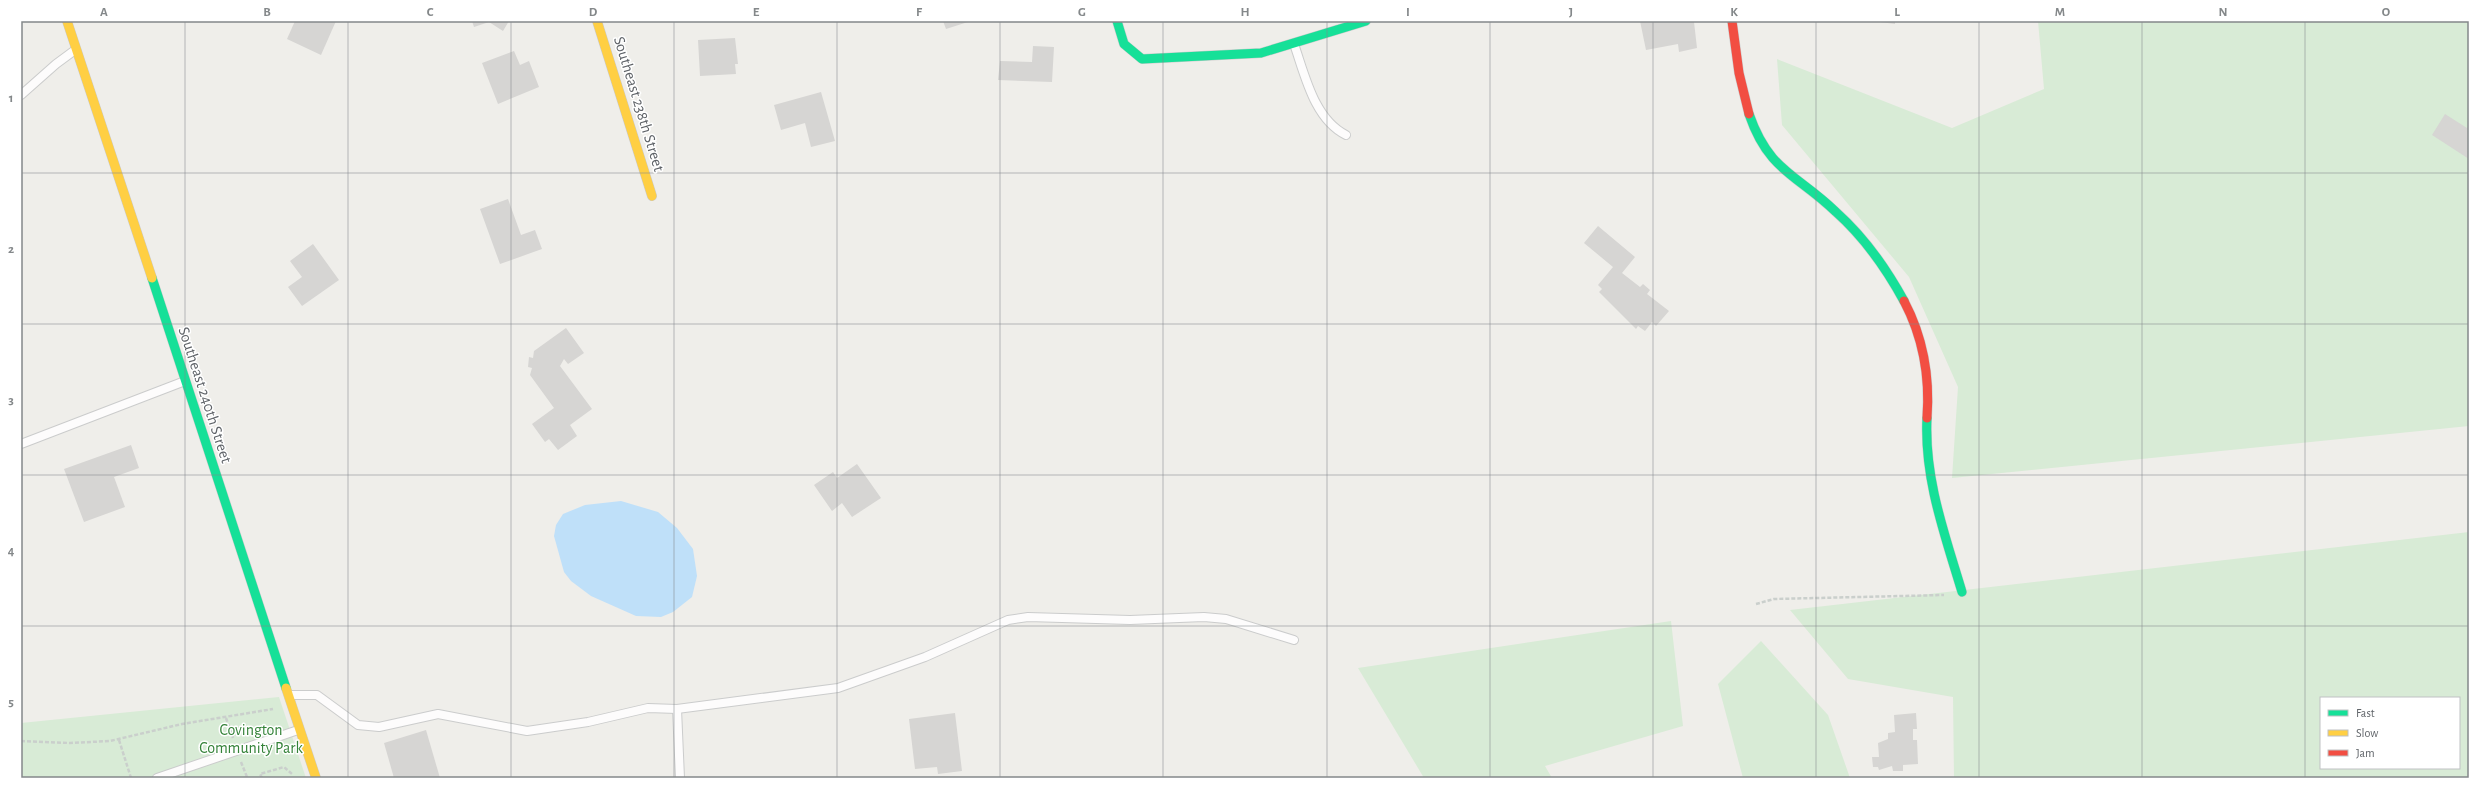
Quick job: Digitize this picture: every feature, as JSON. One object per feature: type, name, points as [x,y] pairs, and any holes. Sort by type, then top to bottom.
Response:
[{"type":"street","name":"Southeast 240th Street","points":[[66,21],[316,778]]},
{"type":"street","name":"Southeast 238th Street","points":[[597,21],[652,196]]},
{"type":"street","points":[[1117,21],[1124,44],[1142,59],[1261,53],[1366,21]]},
{"type":"street","points":[[1732,21],[1737,59],[1752,124],[1769,154],[1788,175],[1822,199],[1863,239],[1886,270],[1913,321],[1926,367],[1928,399],[1927,457],[1931,484],[1962,592]]},
{"type":"lane","points":[[1294,44],[1310,89],[1327,121],[1335,129],[1346,135]]},
{"type":"lane","points":[[21,95],[56,64],[76,50]]},
{"type":"lane","points":[[21,444],[185,381]]},
{"type":"lane","points":[[289,699],[317,695],[358,725],[379,728],[438,714],[527,731],[588,722],[648,708],[677,709],[838,688],[925,657],[1008,620],[1028,617],[1130,620],[1204,617],[1226,618],[1294,640]]},
{"type":"lane","points":[[677,709],[680,778]]},
{"type":"lane","points":[[157,778],[299,729]]},
{"type":"path","points":[[1756,604],[1774,599],[1940,596],[1962,592]]},
{"type":"path","points":[[21,741],[70,743],[118,740],[182,724],[246,715],[289,699]]},
{"type":"path","points":[[118,740],[131,778]]},
{"type":"path","points":[[262,778],[260,774],[284,767],[291,772],[293,778]]},
{"type":"green space","points":[[2038,21],[2469,21],[2469,426],[1952,478],[1958,387],[1909,277],[1782,125],[1777,59],[1952,128],[2044,89]]},
{"type":"green space","points":[[2469,532],[2469,778],[1954,778],[1953,697],[1848,679],[1790,610]]},
{"type":"green space","points":[[1671,621],[1683,726],[1545,766],[1552,778],[1424,778],[1358,668]]},
{"type":"green space","points":[[1761,641],[1828,715],[1850,778],[1743,778],[1718,684]]},
{"type":"green space","name":"Covington Community Park","points":[[279,697],[306,778],[21,778],[21,723]]},
{"type":"water","points":[[621,501],[658,512],[677,528],[693,549],[697,576],[692,597],[673,612],[661,617],[636,616],[591,596],[571,581],[564,572],[554,536],[556,525],[563,514],[585,505]]},
{"type":"building","points":[[295,21],[336,21],[321,55],[287,39]]},
{"type":"building","points":[[472,21],[509,21],[503,31],[489,22],[474,27]]},
{"type":"building","points":[[943,21],[971,21],[946,29]]},
{"type":"building","points":[[1640,21],[1694,22],[1697,48],[1679,52],[1678,44],[1646,50]]},
{"type":"building","points":[[1873,21],[1895,21],[1895,24]]},
{"type":"building","points":[[735,38],[738,64],[735,64],[736,74],[700,76],[698,40]]},
{"type":"building","points":[[1033,46],[1054,47],[1052,82],[998,80],[1000,61],[1032,62]]},
{"type":"building","points":[[514,51],[520,65],[529,61],[539,87],[498,104],[482,63]]},
{"type":"building","points":[[821,92],[835,141],[811,147],[805,123],[781,130],[774,105]]},
{"type":"building","points":[[2445,114],[2467,128],[2469,124],[2469,159],[2432,135]]},
{"type":"building","points":[[508,199],[521,235],[535,230],[542,249],[500,264],[480,209]]},
{"type":"building","points":[[1598,226],[1635,257],[1622,273],[1640,287],[1643,284],[1650,290],[1647,294],[1669,311],[1656,326],[1652,322],[1645,331],[1638,326],[1636,329],[1599,292],[1602,289],[1598,285],[1613,267],[1584,243]]},
{"type":"building","points":[[313,244],[339,280],[302,306],[288,287],[302,277],[290,261]]},
{"type":"building","points":[[566,328],[584,353],[568,364],[564,359],[560,366],[592,409],[570,425],[577,436],[558,450],[549,439],[545,442],[532,424],[554,408],[530,375],[532,368],[528,367],[529,357],[533,358],[534,351]]},
{"type":"building","points":[[131,445],[139,468],[114,477],[125,507],[84,522],[64,469]]},
{"type":"building","points":[[857,464],[881,498],[852,517],[842,503],[832,511],[814,485],[833,472],[837,478]]},
{"type":"building","points":[[955,713],[962,771],[938,774],[937,767],[915,769],[909,719]]},
{"type":"building","points":[[1916,713],[1917,729],[1913,729],[1913,740],[1917,740],[1918,764],[1903,765],[1903,771],[1893,771],[1892,766],[1879,770],[1878,767],[1873,767],[1872,757],[1879,757],[1878,743],[1888,739],[1888,733],[1895,732],[1894,715]]},
{"type":"building","points":[[426,730],[440,778],[394,778],[384,743]]},
{"type":"traffic: fast","points":[[1117,21],[1124,44],[1142,59],[1261,53],[1366,21]]},
{"type":"traffic: fast","points":[[1749,114],[1757,133],[1775,160],[1785,170],[1822,199],[1856,232],[1882,265],[1904,301]]},
{"type":"traffic: fast","points":[[152,278],[286,688]]},
{"type":"traffic: fast","points":[[1927,418],[1927,441],[1932,485],[1962,592]]},
{"type":"traffic: slow","points":[[67,21],[152,278]]},
{"type":"traffic: slow","points":[[597,21],[652,196]]},
{"type":"traffic: slow","points":[[286,688],[316,778]]},
{"type":"traffic: jam","points":[[1732,21],[1739,73],[1749,114]]},
{"type":"traffic: jam","points":[[1904,301],[1916,329],[1924,358],[1928,403],[1927,418]]}]
